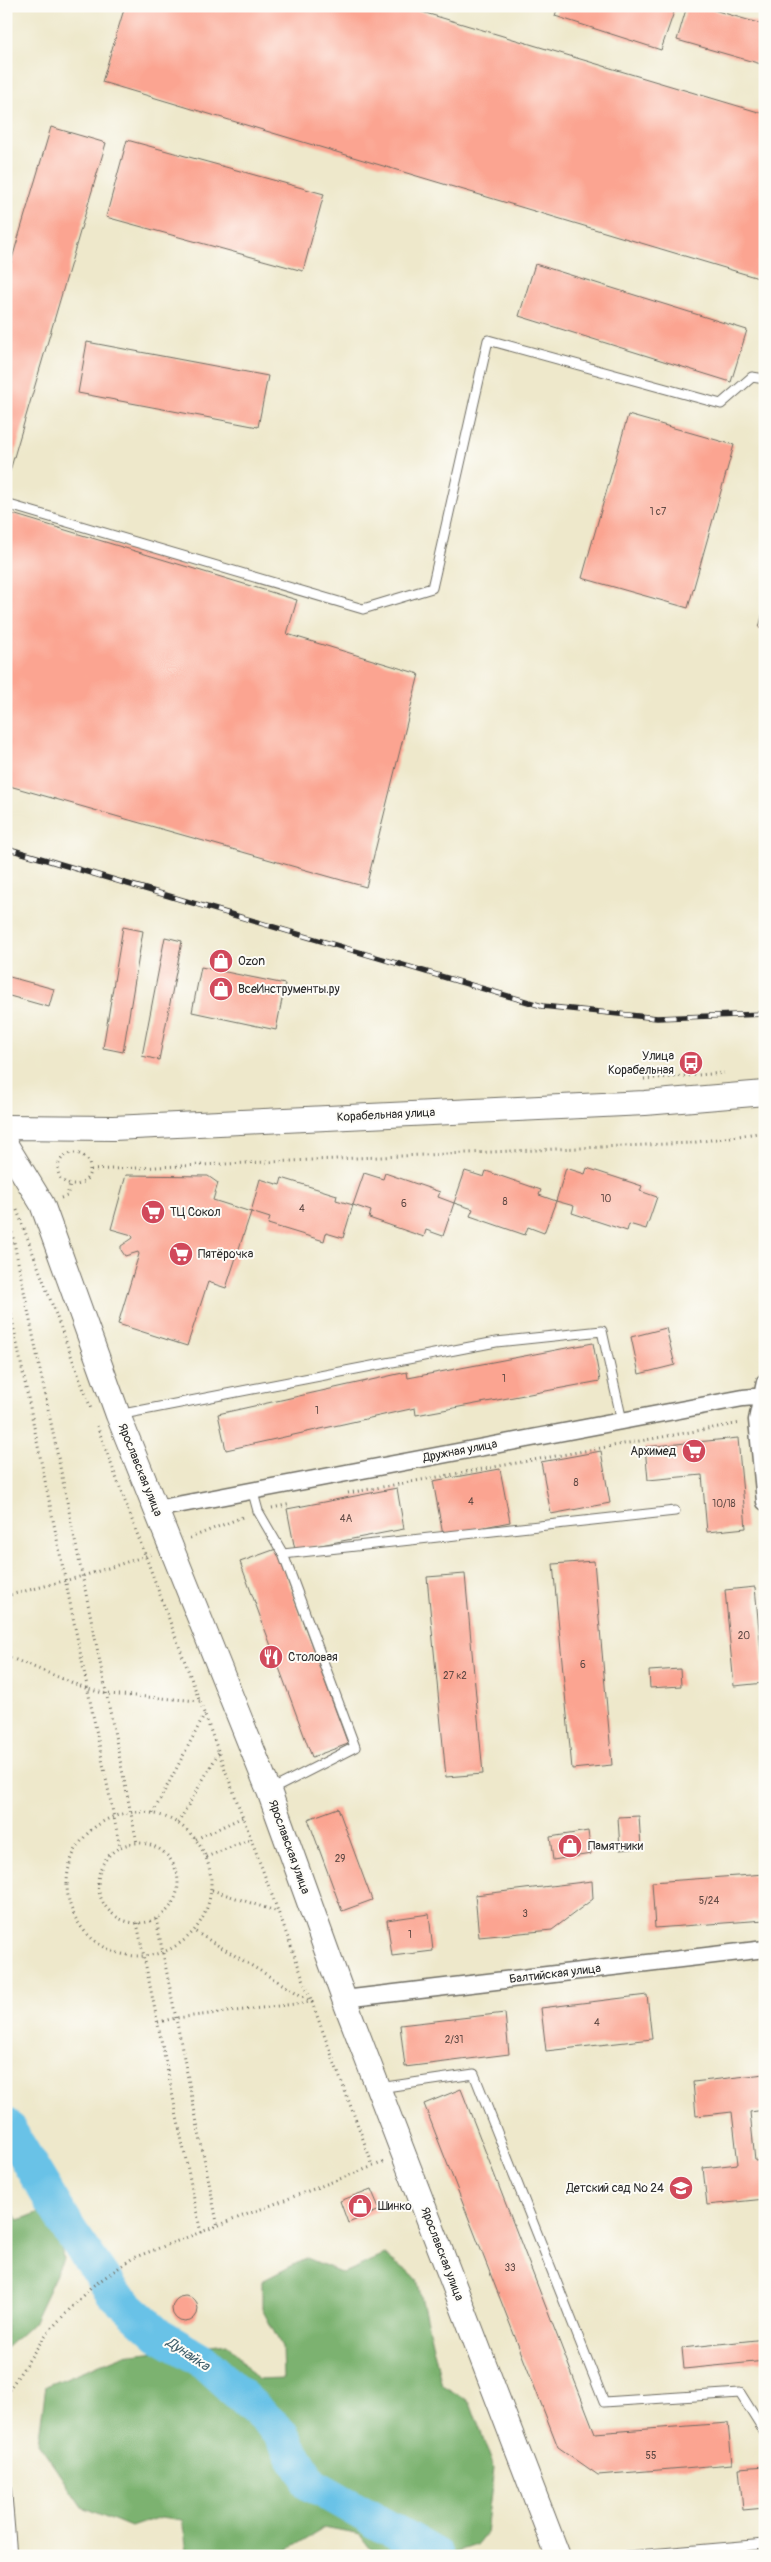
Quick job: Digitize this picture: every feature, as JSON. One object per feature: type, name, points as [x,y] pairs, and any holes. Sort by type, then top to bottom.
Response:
[{"type":"street","name":"Корабельная улица","points":[[6,1127],[132,1128],[645,1104],[765,1093]]},
{"type":"street","name":"Ярославская улица","points":[[6,1145],[42,1204],[118,1415],[269,1791],[344,1999],[558,2556]]},
{"type":"street","points":[[763,1392],[757,1420],[765,1502]]},
{"type":"street","name":"Дружная улица","points":[[156,1509],[622,1421],[763,1392]]},
{"type":"street","name":"Балтийская улица","points":[[344,1999],[765,1949]]},
{"type":"lane","points":[[6,504],[363,609],[432,588],[488,340],[721,404],[752,376],[765,379]]},
{"type":"lane","points":[[118,1415],[496,1342],[602,1331],[622,1421]]},
{"type":"lane","points":[[252,1490],[258,1511],[283,1554],[355,1747],[269,1791]]},
{"type":"lane","points":[[283,1554],[675,1512]]},
{"type":"lane","points":[[378,2088],[474,2074],[604,2402],[740,2394],[765,2433]]},
{"type":"lane","points":[[6,2483],[10,2552]]},
{"type":"lane","points":[[627,2556],[765,2544]]},
{"type":"path","points":[[91,1170],[690,1143],[765,1132]]},
{"type":"path","points":[[74,1153],[84,1156],[90,1163],[91,1170],[87,1180],[78,1185],[70,1185],[62,1180],[58,1170],[60,1161],[67,1154],[74,1153]]},
{"type":"path","points":[[17,1210],[373,2166]]},
{"type":"path","points":[[8,1213],[137,1842]]},
{"type":"path","points":[[6,1290],[120,1847]]},
{"type":"path","points":[[340,1494],[757,1420]]},
{"type":"path","points":[[6,1596],[83,1576],[145,1556],[258,1511],[293,1503]]},
{"type":"path","points":[[6,1656],[88,1689],[107,1694],[200,1701]]},
{"type":"path","points":[[153,1813],[205,1714]]},
{"type":"path","points":[[178,1823],[219,1752]]},
{"type":"path","points":[[132,1812],[153,1813],[178,1823],[196,1839],[206,1857],[212,1890],[206,1912],[194,1931],[180,1944],[163,1952],[144,1955],[118,1952],[98,1943],[83,1929],[72,1912],[66,1892],[70,1863],[78,1843],[94,1826],[114,1816],[132,1812]]},
{"type":"path","points":[[196,1839],[243,1817]]},
{"type":"path","points":[[206,1857],[251,1839]]},
{"type":"path","points":[[137,1842],[158,1847],[170,1858],[178,1874],[177,1893],[169,1909],[156,1919],[137,1923],[120,1919],[108,1909],[99,1893],[98,1879],[104,1861],[120,1847],[137,1842]]},
{"type":"path","points":[[212,1890],[278,1912]]},
{"type":"path","points":[[156,1919],[218,2226]]},
{"type":"path","points":[[137,1923],[201,2233]]},
{"type":"path","points":[[194,1931],[312,2002]]},
{"type":"path","points":[[158,2022],[176,2018],[312,2002]]},
{"type":"path","points":[[6,2394],[47,2333],[91,2287],[133,2258],[404,2154]]},
{"type":"green space","points":[[6,2206],[19,2220],[43,2211],[58,2225],[63,2259],[33,2323],[6,2348]]},
{"type":"green space","points":[[385,2255],[417,2279],[442,2385],[470,2402],[494,2468],[486,2533],[476,2545],[444,2556],[376,2556],[360,2535],[324,2528],[277,2556],[205,2556],[187,2551],[182,2520],[160,2517],[131,2527],[82,2507],[38,2443],[46,2386],[123,2355],[227,2343],[258,2380],[283,2379],[282,2347],[262,2309],[262,2281],[307,2258],[343,2273]]},
{"type":"building","points":[[125,6],[402,6],[765,114],[765,280],[102,82]]},
{"type":"building","points":[[558,6],[676,6],[661,50],[555,16]]},
{"type":"building","points":[[687,6],[700,6],[765,25],[765,51],[761,64],[677,40]]},
{"type":"building","points":[[51,127],[106,143],[7,481],[6,279]]},
{"type":"building","points":[[127,140],[324,194],[303,271],[106,217]]},
{"type":"building","points":[[535,264],[747,330],[731,382],[519,316]]},
{"type":"building","points":[[87,342],[268,376],[258,427],[78,393]]},
{"type":"building","points":[[628,415],[734,445],[688,608],[582,578]]},
{"type":"building","points":[[6,512],[297,600],[287,634],[419,674],[366,887],[6,785]]},
{"type":"building","points":[[765,609],[765,630],[759,628]]},
{"type":"building","points":[[123,927],[143,931],[123,1052],[103,1048]]},
{"type":"building","points":[[165,937],[182,941],[159,1060],[142,1056]]},
{"type":"building","points":[[201,967],[285,984],[276,1030],[192,1012]]},
{"type":"building","points":[[6,976],[54,989],[49,1007],[6,995]]},
{"type":"building","points":[[566,1168],[585,1174],[587,1168],[642,1186],[640,1191],[657,1197],[646,1229],[629,1224],[627,1231],[572,1213],[574,1206],[556,1201]]},
{"type":"building","points":[[465,1171],[484,1177],[486,1171],[541,1190],[539,1195],[556,1201],[544,1233],[528,1227],[525,1235],[470,1216],[473,1209],[454,1203]]},
{"type":"building","points":[[364,1173],[383,1179],[385,1173],[440,1192],[438,1197],[454,1203],[443,1236],[426,1230],[424,1237],[369,1218],[371,1211],[353,1205]]},
{"type":"building","points":[[126,1175],[208,1176],[218,1183],[213,1200],[251,1212],[226,1288],[208,1282],[187,1346],[118,1324],[139,1254],[138,1252],[125,1256],[121,1246],[133,1238],[132,1235],[111,1229]]},
{"type":"building","points":[[282,1178],[337,1195],[336,1200],[353,1205],[343,1238],[326,1233],[324,1241],[268,1224],[270,1218],[251,1212],[260,1179],[280,1185]]},
{"type":"building","points":[[666,1328],[675,1365],[639,1374],[631,1337]]},
{"type":"building","points":[[593,1343],[600,1381],[416,1415],[415,1408],[226,1450],[218,1414],[407,1372],[408,1378]]},
{"type":"building","points":[[738,1438],[746,1528],[707,1532],[702,1475],[648,1480],[645,1447]]},
{"type":"building","points":[[601,1451],[610,1503],[551,1514],[541,1462]]},
{"type":"building","points":[[500,1469],[510,1522],[443,1535],[433,1481]]},
{"type":"building","points":[[397,1488],[404,1529],[295,1550],[287,1509]]},
{"type":"building","points":[[276,1549],[348,1744],[312,1757],[240,1562]]},
{"type":"building","points":[[594,1561],[612,1765],[572,1769],[553,1564]]},
{"type":"building","points":[[465,1574],[483,1774],[446,1777],[427,1577]]},
{"type":"building","points":[[755,1587],[764,1683],[734,1686],[725,1590]]},
{"type":"building","points":[[680,1669],[681,1686],[650,1688],[649,1671]]},
{"type":"building","points":[[338,1808],[372,1900],[342,1911],[308,1819]]},
{"type":"building","points":[[639,1816],[641,1848],[620,1850],[618,1817]]},
{"type":"building","name":"Памятники","points":[[588,1831],[591,1854],[553,1860],[550,1837]]},
{"type":"building","points":[[765,1874],[765,1920],[655,1928],[652,1882]]},
{"type":"building","points":[[592,1881],[593,1899],[552,1930],[479,1937],[475,1895]]},
{"type":"building","points":[[429,1914],[433,1951],[392,1956],[387,1920]]},
{"type":"building","points":[[647,1995],[652,2039],[546,2051],[541,2008]]},
{"type":"building","points":[[505,2013],[509,2054],[405,2067],[400,2025]]},
{"type":"building","points":[[765,2074],[765,2110],[750,2112],[755,2161],[765,2160],[765,2199],[707,2205],[703,2168],[738,2164],[732,2112],[696,2116],[693,2082]]},
{"type":"building","points":[[461,2089],[595,2433],[728,2423],[732,2464],[598,2475],[558,2447],[424,2104]]},
{"type":"building","name":"Шинко","points":[[371,2189],[380,2210],[348,2223],[340,2201]]},
{"type":"building","points":[[185,2296],[194,2300],[198,2309],[194,2318],[185,2322],[176,2318],[172,2309],[176,2300]]},
{"type":"building","points":[[765,2339],[765,2361],[684,2369],[682,2348]]},
{"type":"building","points":[[765,2466],[765,2508],[743,2510],[739,2468]]},
{"type":"waterway","name":"Дунайка","points":[[6,2125],[70,2231],[114,2294],[158,2334],[202,2360],[280,2432],[311,2484],[437,2556]]},
{"type":"railway","points":[[6,848],[542,1006],[657,1018],[765,1014]]},
{"type":"place","name":"Ozon","points":[[221,961]]},
{"type":"place","name":"ВсеИнструменты.ру","points":[[221,989]]},
{"type":"place","name":"Улица Корабельная","points":[[691,1063]]},
{"type":"place","name":"ТЦ Сокол","points":[[153,1212]]},
{"type":"place","name":"Пятёрочка","points":[[181,1254]]},
{"type":"place","name":"Архимед","points":[[694,1451]]},
{"type":"place","name":"Столовая","points":[[271,1657]]},
{"type":"place","name":"Памятники","points":[[570,1846]]},
{"type":"place","name":"Детский сад № 24","points":[[681,2188]]},
{"type":"place","name":"Шинко","points":[[360,2206]]}]
